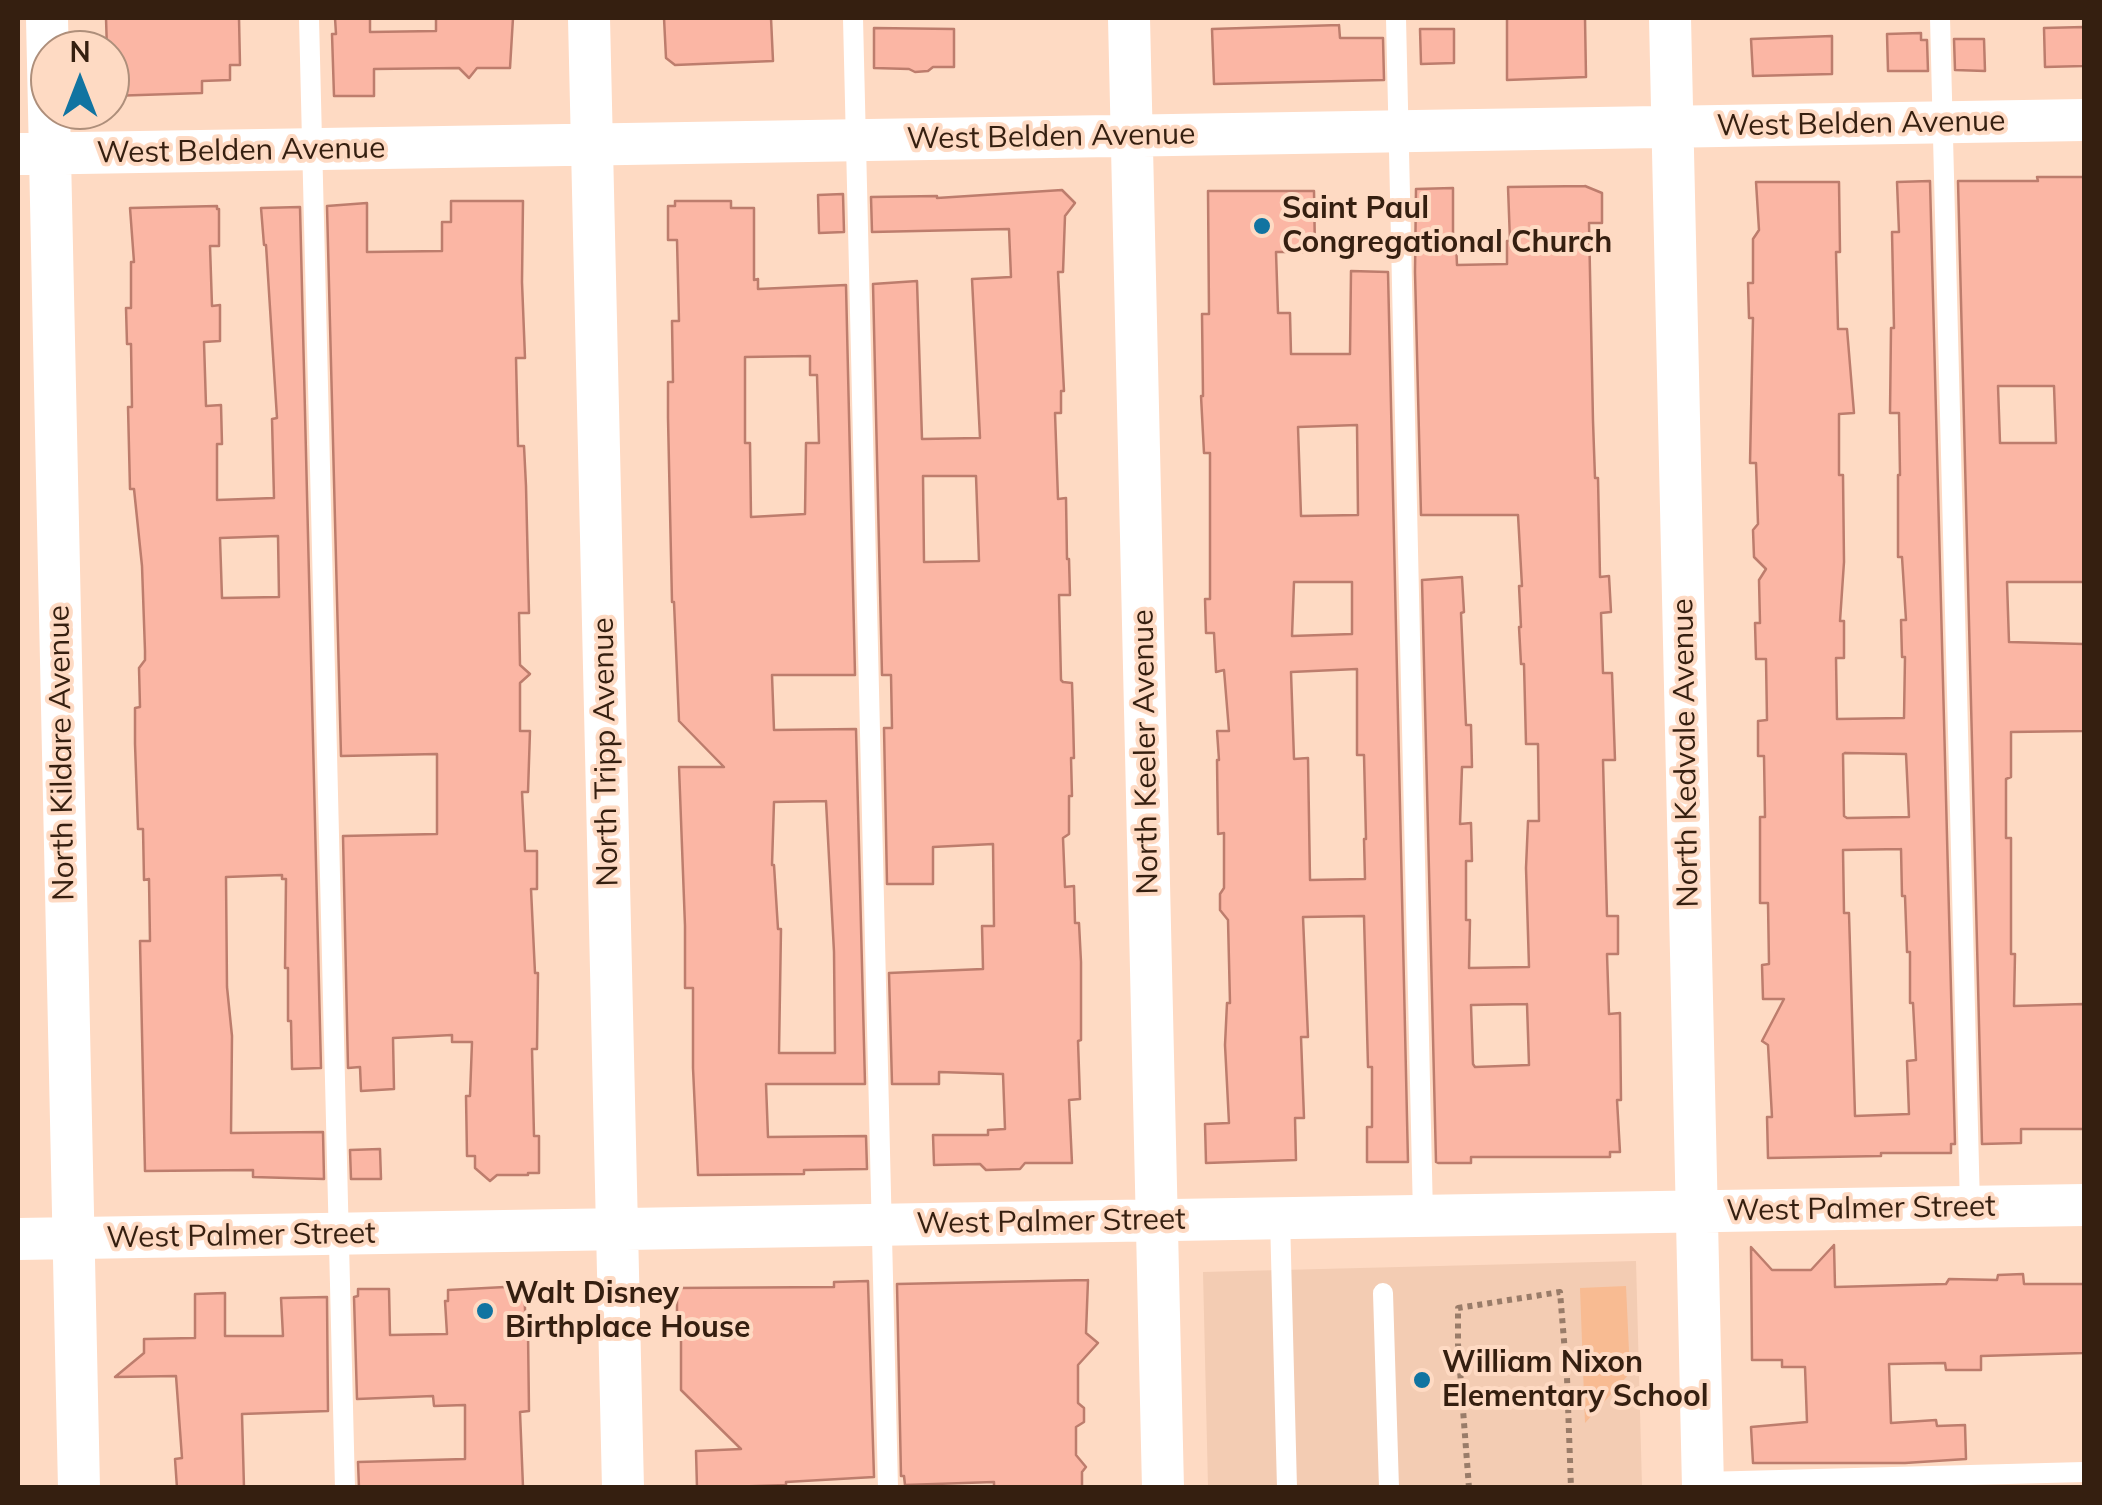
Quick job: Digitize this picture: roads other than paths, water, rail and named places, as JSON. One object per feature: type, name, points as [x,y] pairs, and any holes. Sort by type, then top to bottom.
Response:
[{"type":"street","name":"North Kildare Avenue","points":[[46,18],[33,154],[73,1238],[78,1488]]},
{"type":"street","name":"North Tripp Avenue","points":[[590,18],[623,1488]]},
{"type":"street","name":"North Keeler Avenue","points":[[1129,18],[1163,1488]]},
{"type":"street","name":"North Kedvale Avenue","points":[[1670,18],[1703,1484]]},
{"type":"street","name":"West Belden Avenue","points":[[33,154],[2084,120]]},
{"type":"street","name":"West Palmer Street","points":[[18,1239],[2084,1205]]},
{"type":"lane","points":[[309,18],[345,1488]]},
{"type":"lane","points":[[853,18],[888,1488]]},
{"type":"lane","points":[[1396,18],[1423,1216]]},
{"type":"lane","points":[[1940,18],[1970,1207]]},
{"type":"lane","points":[[1280,1218],[1288,1488]]},
{"type":"lane","points":[[1384,1293],[1389,1488]]},
{"type":"lane","points":[[1703,1484],[1968,1481],[2084,1472]]},
{"type":"place","name":"Saint Paul Congregational Church","points":[[1262,226]]},
{"type":"place","name":"Walt Disney Birthplace House","points":[[485,1311]]},
{"type":"place","name":"William Nixon Elementary School","points":[[1422,1380]]}]
